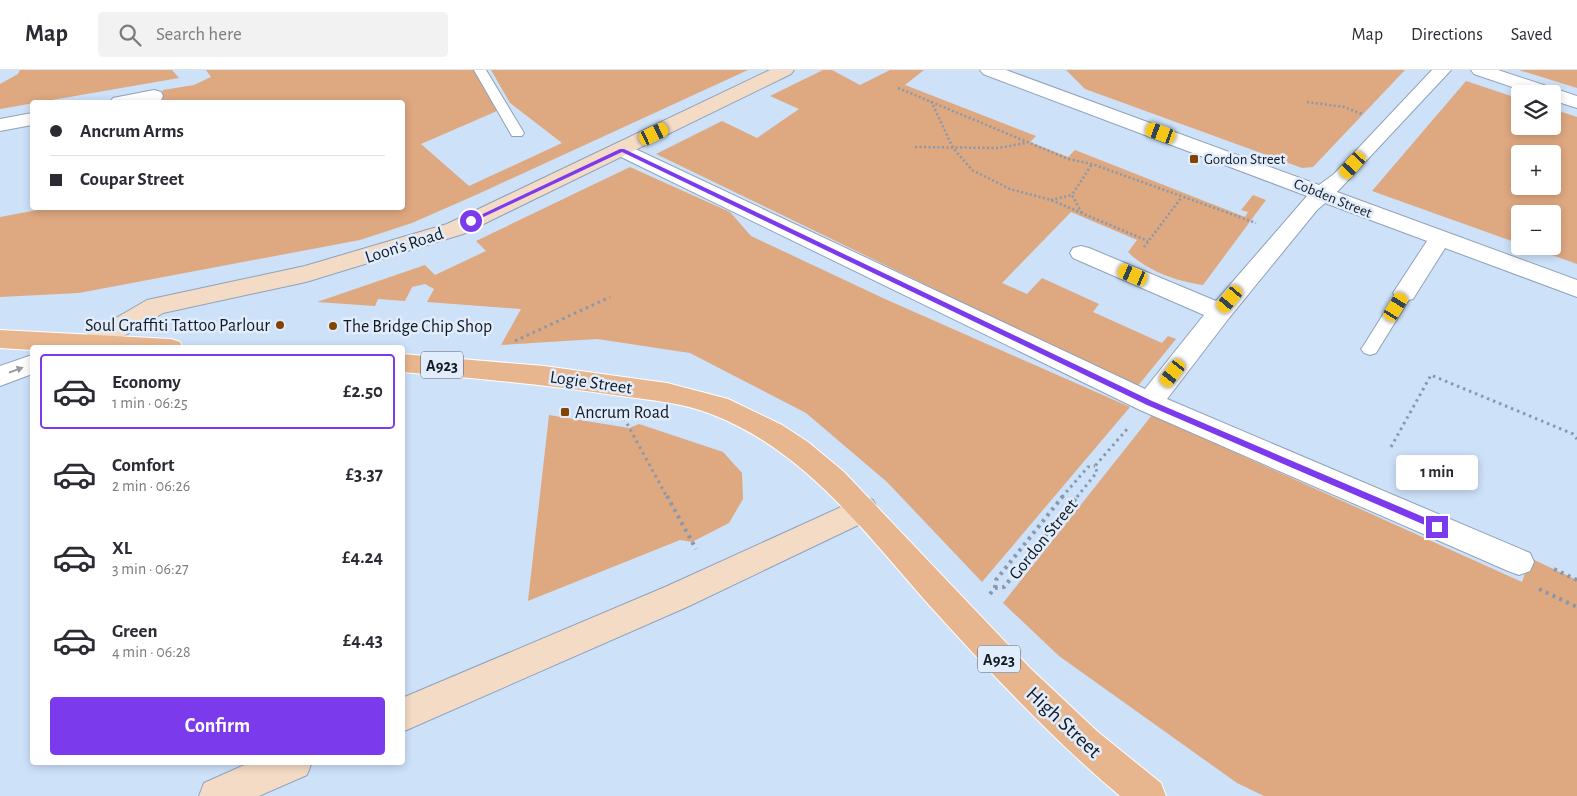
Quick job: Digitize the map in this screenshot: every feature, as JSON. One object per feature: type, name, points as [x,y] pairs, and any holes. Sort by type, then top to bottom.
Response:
[{"type":"main road","points":[[0,339],[85,345]]},
{"type":"main road","name":"Logie Street","points":[[405,363],[482,368],[604,383],[656,391],[730,410],[774,432],[812,460],[863,509]]},
{"type":"main road","name":"High Street","points":[[863,509],[1018,679],[1085,744],[1148,796]]},
{"type":"street","name":"Loon's Road","points":[[85,345],[156,306],[306,274],[387,252],[455,229],[785,70]]},
{"type":"street","name":"Cobden Street","points":[[988,70],[1032,78],[1289,180],[1321,195],[1577,289]]},
{"type":"street","points":[[1150,403],[1220,312],[1309,205],[1341,178],[1442,70]]},
{"type":"street","points":[[1480,70],[1577,102]]},
{"type":"street","points":[[131,100],[154,96]]},
{"type":"street","points":[[0,125],[30,119]]},
{"type":"street","points":[[622,150],[1150,403],[1519,562]]},
{"type":"street","points":[[1405,293],[1440,239]]},
{"type":"street","points":[[1081,253],[1220,312]]},
{"type":"street","points":[[0,376],[30,365]]},
{"type":"street","points":[[405,714],[713,580],[863,509]]},
{"type":"street","points":[[217,796],[287,765]]},
{"type":"lane","points":[[480,70],[517,133]]},
{"type":"lane","points":[[1370,349],[1405,293]]},
{"type":"path","points":[[898,88],[1020,137],[1027,143],[1068,159],[1092,164],[1181,198],[1193,199],[1284,234]]},
{"type":"path","points":[[931,101],[953,148],[972,170],[1010,189],[1051,200],[1148,242]]},
{"type":"path","points":[[1307,102],[1344,107],[1388,126]]},
{"type":"path","points":[[915,147],[998,148],[1027,143]]},
{"type":"path","points":[[1051,200],[1072,195],[1092,164]]},
{"type":"path","points":[[1072,195],[1082,213]]},
{"type":"path","points":[[1143,248],[1181,198]]},
{"type":"path","points":[[482,368],[506,345],[610,298]]},
{"type":"path","points":[[1391,447],[1432,375],[1573,434],[1577,439]]},
{"type":"path","points":[[604,383],[713,580]]},
{"type":"path","name":"Gordon Street","points":[[965,623],[996,588],[1004,587],[1097,472],[1095,466],[1150,403]]},
{"type":"path","points":[[996,588],[996,580],[1047,514],[1088,467],[1095,466]]},
{"type":"shaded area","points":[[20,70],[172,70],[179,78],[52,100],[30,100],[30,104],[0,109],[0,84],[18,74]]},
{"type":"shaded area","points":[[206,70],[474,70],[497,111],[421,144],[469,186],[562,143],[510,103],[491,70],[748,70],[412,223],[360,240],[79,293],[0,297],[0,217],[37,210],[405,210],[405,100],[160,100],[163,90],[194,85],[211,77]]},
{"type":"shaded area","points":[[823,70],[832,70],[860,85],[890,70],[924,70],[905,85],[1036,136],[1030,142],[1068,157],[1075,150],[1245,217],[1248,212],[1241,210],[1253,195],[1266,200],[1203,285],[1172,278],[1153,270],[1128,252],[1137,240],[1071,212],[1002,283],[1027,294],[1042,278],[1099,304],[1093,312],[1162,343],[1168,336],[1176,339],[1137,387],[656,154],[722,121],[757,138],[799,109],[770,96]]},
{"type":"shaded area","points":[[1066,70],[1405,70],[1313,167],[1302,168],[1085,89]]},
{"type":"shaded area","points":[[1519,70],[1577,70],[1577,88]]},
{"type":"shaded area","points":[[1466,81],[1511,96],[1511,135],[1561,135],[1561,112],[1577,117],[1577,264],[1552,255],[1561,255],[1561,205],[1511,205],[1511,241],[1372,191]]},
{"type":"shaded area","points":[[630,167],[730,212],[751,236],[885,299],[1130,407],[982,582],[887,482],[806,413],[690,353],[597,339],[501,345],[521,309],[427,302],[434,289],[425,284],[412,287],[405,301],[378,299],[375,306],[317,302],[425,265],[435,275],[486,251],[476,241]]},
{"type":"shaded area","points":[[549,415],[629,428],[639,424],[723,452],[742,473],[743,499],[729,523],[692,542],[680,540],[528,601]]},
{"type":"shaded area","points":[[1152,415],[1522,582],[1530,558],[1577,580],[1577,796],[1264,796],[1237,783],[1059,656],[1003,603]]},
{"type":"place","name":"Gordon Street","points":[[1194,159]]},
{"type":"place","name":"Soul Graffiti Tattoo Parlour","points":[[280,325]]},
{"type":"place","name":"The Bridge Chip Shop","points":[[333,326]]},
{"type":"place","name":"Ancrum Road","points":[[565,412]]},
{"type":"route","points":[[471,221],[622,150],[1150,403],[1437,527]]}]
